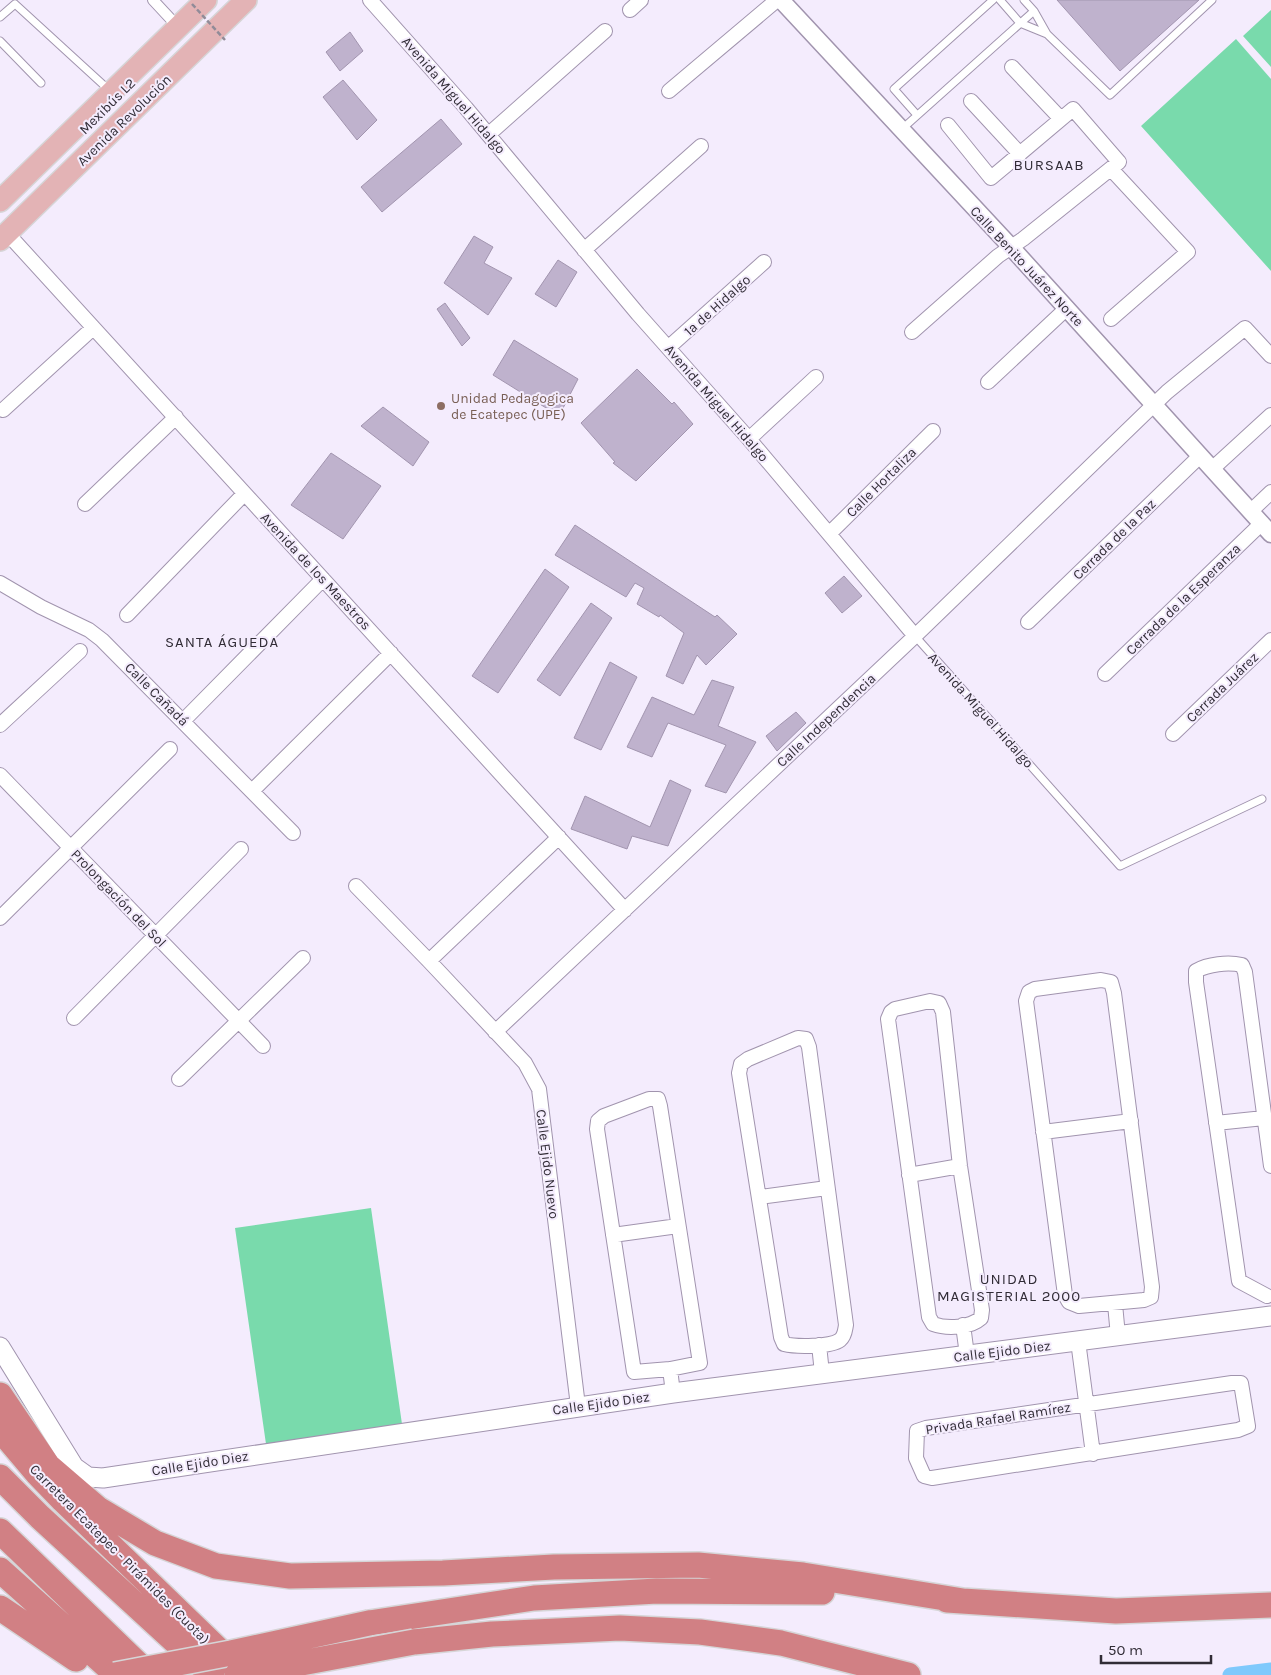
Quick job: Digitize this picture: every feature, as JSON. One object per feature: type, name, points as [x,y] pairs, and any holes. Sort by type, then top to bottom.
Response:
[{"type":"highway","points":[[0,1395],[48,1466],[98,1509],[155,1542],[216,1566],[290,1576],[443,1573],[554,1567],[698,1565],[803,1575],[962,1601]]},
{"type":"highway","name":"Carretera Ecatepec - Pirámides (Cuota)","points":[[0,1428],[37,1473],[63,1500],[245,1674]]},
{"type":"highway","points":[[0,1477],[40,1517],[212,1675]]},
{"type":"highway","points":[[0,1498],[185,1675]]},
{"type":"highway","points":[[0,1531],[149,1675]]},
{"type":"highway","points":[[0,1570],[116,1675],[369,1623],[534,1598],[657,1591],[804,1591],[1116,1611],[1271,1605]]},
{"type":"highway","points":[[0,1587],[84,1667]]},
{"type":"highway","points":[[0,1608],[84,1667]]},
{"type":"highway","points":[[245,1674],[414,1642],[492,1634],[620,1628],[700,1632],[781,1643],[905,1674]]},
{"type":"main road","name":"Avenida Revolución","points":[[2,235],[246,0]]},
{"type":"main road","name":"Avenida Revolución","points":[[0,201],[179,28],[199,2]]},
{"type":"main road","name":"Calle Ejido Diez","points":[[0,1347],[74,1467],[88,1477],[103,1478],[578,1406],[1270,1316]]},
{"type":"street","points":[[154,0],[179,28]]},
{"type":"street","name":"Avenida Miguel Hidalgo","points":[[370,0],[489,134],[638,314],[830,533],[915,636]]},
{"type":"street","points":[[630,10],[641,0]]},
{"type":"street","points":[[669,90],[777,0]]},
{"type":"street","name":"Calle Benito Juárez Norte","points":[[781,0],[1012,247],[1261,523]]},
{"type":"street","points":[[489,134],[605,31]]},
{"type":"street","points":[[1012,67],[1061,119]]},
{"type":"street","points":[[971,101],[1020,154]]},
{"type":"street","points":[[912,332],[998,256],[1119,162],[1073,109],[991,178],[948,125]]},
{"type":"street","points":[[584,250],[701,146]]},
{"type":"street","points":[[1110,319],[1188,252],[1111,169]]},
{"type":"street","name":"Avenida de los Maestros","points":[[2,235],[93,328],[176,417],[244,494],[392,653],[625,910]]},
{"type":"street","name":"1a de Hidalgo","points":[[669,348],[764,262]]},
{"type":"street","points":[[988,382],[1067,308]]},
{"type":"street","points":[[2,410],[93,328]]},
{"type":"street","name":"Calle Independencia","points":[[495,1032],[915,636],[1167,392],[1245,328],[1271,356]]},
{"type":"street","points":[[749,439],[816,377]]},
{"type":"street","points":[[1212,469],[1271,415]]},
{"type":"street","points":[[85,504],[176,417]]},
{"type":"street","name":"Calle Hortaliza","points":[[830,533],[933,431]]},
{"type":"street","name":"Cerrada de la Paz","points":[[1028,622],[1200,456]]},
{"type":"street","name":"Cerrada de la Esperanza","points":[[1104,674],[1261,523],[1271,492]]},
{"type":"street","points":[[127,615],[244,494]]},
{"type":"street","points":[[183,721],[322,579]]},
{"type":"street","name":"Calle Cañadá","points":[[0,583],[41,607],[89,630],[102,640],[293,832]]},
{"type":"street","name":"Cerrada Juárez","points":[[1173,734],[1271,640]]},
{"type":"street","points":[[0,725],[80,651]]},
{"type":"street","points":[[252,791],[392,653]]},
{"type":"street","points":[[0,918],[170,749]]},
{"type":"street","name":"Prolongación del Sol","points":[[0,775],[263,1046]]},
{"type":"street","points":[[430,961],[559,837]]},
{"type":"street","points":[[74,1018],[241,849]]},
{"type":"street","name":"Calle Ejido Nuevo","points":[[356,886],[430,961],[525,1063],[539,1089],[578,1406]]},
{"type":"street","points":[[179,1079],[303,958]]},
{"type":"street","points":[[1270,1316],[1269,1293],[1239,1281],[1196,982],[1196,971],[1203,967],[1234,964],[1242,965],[1245,972],[1271,1166]]},
{"type":"street","points":[[1100,980],[1110,982],[1114,993],[1131,1121],[1152,1286],[1151,1297],[1144,1300],[1116,1304],[1078,1306],[1069,1302],[1065,1295],[1026,1001],[1029,992],[1036,989],[1100,980]]},
{"type":"street","points":[[930,1001],[938,1003],[943,1012],[960,1166],[982,1310],[981,1318],[976,1323],[942,1327],[933,1324],[930,1317],[909,1175],[888,1019],[891,1012],[895,1009],[930,1001]]},
{"type":"street","points":[[798,1038],[806,1039],[809,1047],[827,1188],[846,1325],[844,1335],[839,1341],[794,1347],[784,1344],[781,1337],[739,1073],[741,1064],[748,1059],[798,1038]]},
{"type":"street","points":[[649,1099],[658,1099],[678,1226],[700,1363],[634,1372],[597,1129],[598,1122],[604,1116],[649,1099]]},
{"type":"street","points":[[1216,1123],[1264,1118]]},
{"type":"street","points":[[1043,1132],[1131,1121]]},
{"type":"street","points":[[909,1175],[960,1166]]},
{"type":"street","points":[[760,1197],[827,1188]]},
{"type":"street","points":[[612,1235],[678,1226]]},
{"type":"street","points":[[1116,1304],[1118,1336]]},
{"type":"street","points":[[963,1325],[966,1355]]},
{"type":"street","name":"Privada Rafael Ramírez","points":[[1078,1341],[1093,1454]]},
{"type":"street","points":[[819,1345],[822,1373]]},
{"type":"street","points":[[670,1368],[673,1393]]},
{"type":"street","name":"Privada Rafael Ramírez","points":[[1241,1383],[1248,1426],[1238,1430],[1093,1454],[932,1478],[924,1476],[916,1458],[917,1431],[926,1428],[1086,1404],[1241,1383]]},
{"type":"lane","name":"Mexibús L2","points":[[0,211],[214,0]]},
{"type":"lane","name":"Mexibús L2","points":[[2,235],[237,0]]},
{"type":"lane","points":[[917,115],[894,89],[993,0]]},
{"type":"lane","points":[[1000,0],[1020,23],[1047,34]]},
{"type":"lane","points":[[1024,0],[1034,11],[1047,34],[1110,95],[1212,0]]},
{"type":"lane","points":[[0,17],[15,4],[112,93]]},
{"type":"lane","points":[[901,130],[1034,11]]},
{"type":"lane","points":[[0,41],[41,83]]},
{"type":"lane","name":"Avenida Miguel Hidalgo","points":[[915,636],[1120,866],[1262,799]]},
{"type":"path","points":[[199,2],[225,40]]},
{"type":"green space","points":[[1271,10],[1271,67],[1243,36]]},
{"type":"green space","points":[[1236,39],[1271,79],[1271,271],[1141,126]]},
{"type":"green space","points":[[371,1208],[403,1431],[267,1451],[235,1228]]},
{"type":"building","points":[[1057,0],[1199,0],[1120,71]]},
{"type":"building","points":[[350,32],[363,51],[340,71],[326,52]]},
{"type":"building","points":[[343,80],[377,120],[357,140],[323,97]]},
{"type":"building","points":[[441,119],[462,144],[382,212],[361,187]]},
{"type":"building","points":[[474,236],[493,247],[484,263],[512,278],[488,315],[444,283]]},
{"type":"building","points":[[558,260],[577,272],[556,307],[535,294]]},
{"type":"building","points":[[445,303],[470,338],[462,346],[437,309]]},
{"type":"building","points":[[514,340],[578,379],[559,416],[493,375]]},
{"type":"building","points":[[637,369],[672,404],[674,402],[693,424],[636,481],[613,463],[615,462],[581,423]]},
{"type":"building","points":[[383,407],[429,442],[413,466],[361,426]]},
{"type":"building","points":[[331,453],[381,486],[343,539],[291,505]]},
{"type":"building","points":[[575,525],[715,617],[717,615],[737,634],[706,665],[697,655],[683,684],[666,676],[684,633],[660,615],[659,617],[637,604],[644,588],[635,583],[626,597],[555,555]]},
{"type":"building","points":[[545,569],[569,587],[498,693],[472,676]]},
{"type":"building","points":[[844,576],[862,596],[842,613],[825,593]]},
{"type":"building","points":[[591,603],[612,618],[560,696],[537,680]]},
{"type":"building","points":[[610,662],[637,677],[601,750],[574,738]]},
{"type":"building","points":[[712,680],[734,687],[718,726],[756,742],[726,793],[705,786],[726,745],[668,723],[652,757],[627,747],[652,697],[694,715]]},
{"type":"building","points":[[796,712],[806,723],[777,751],[766,736]]},
{"type":"building","points":[[670,780],[691,790],[668,846],[632,836],[627,849],[571,829],[585,796],[650,827]]},
{"type":"waterway","points":[[1230,1675],[1271,1670]]},
{"type":"place","name":"Unidad Pedagogica de Ecatepec (UPE)","points":[[441,406]]},
{"type":"district","name":"BURSAAB","points":[[1049,165]]},
{"type":"district","name":"SANTA ÁGUEDA","points":[[222,642]]},
{"type":"district","name":"UNIDAD MAGISTERIAL 2000","points":[[1009,1288]]}]
